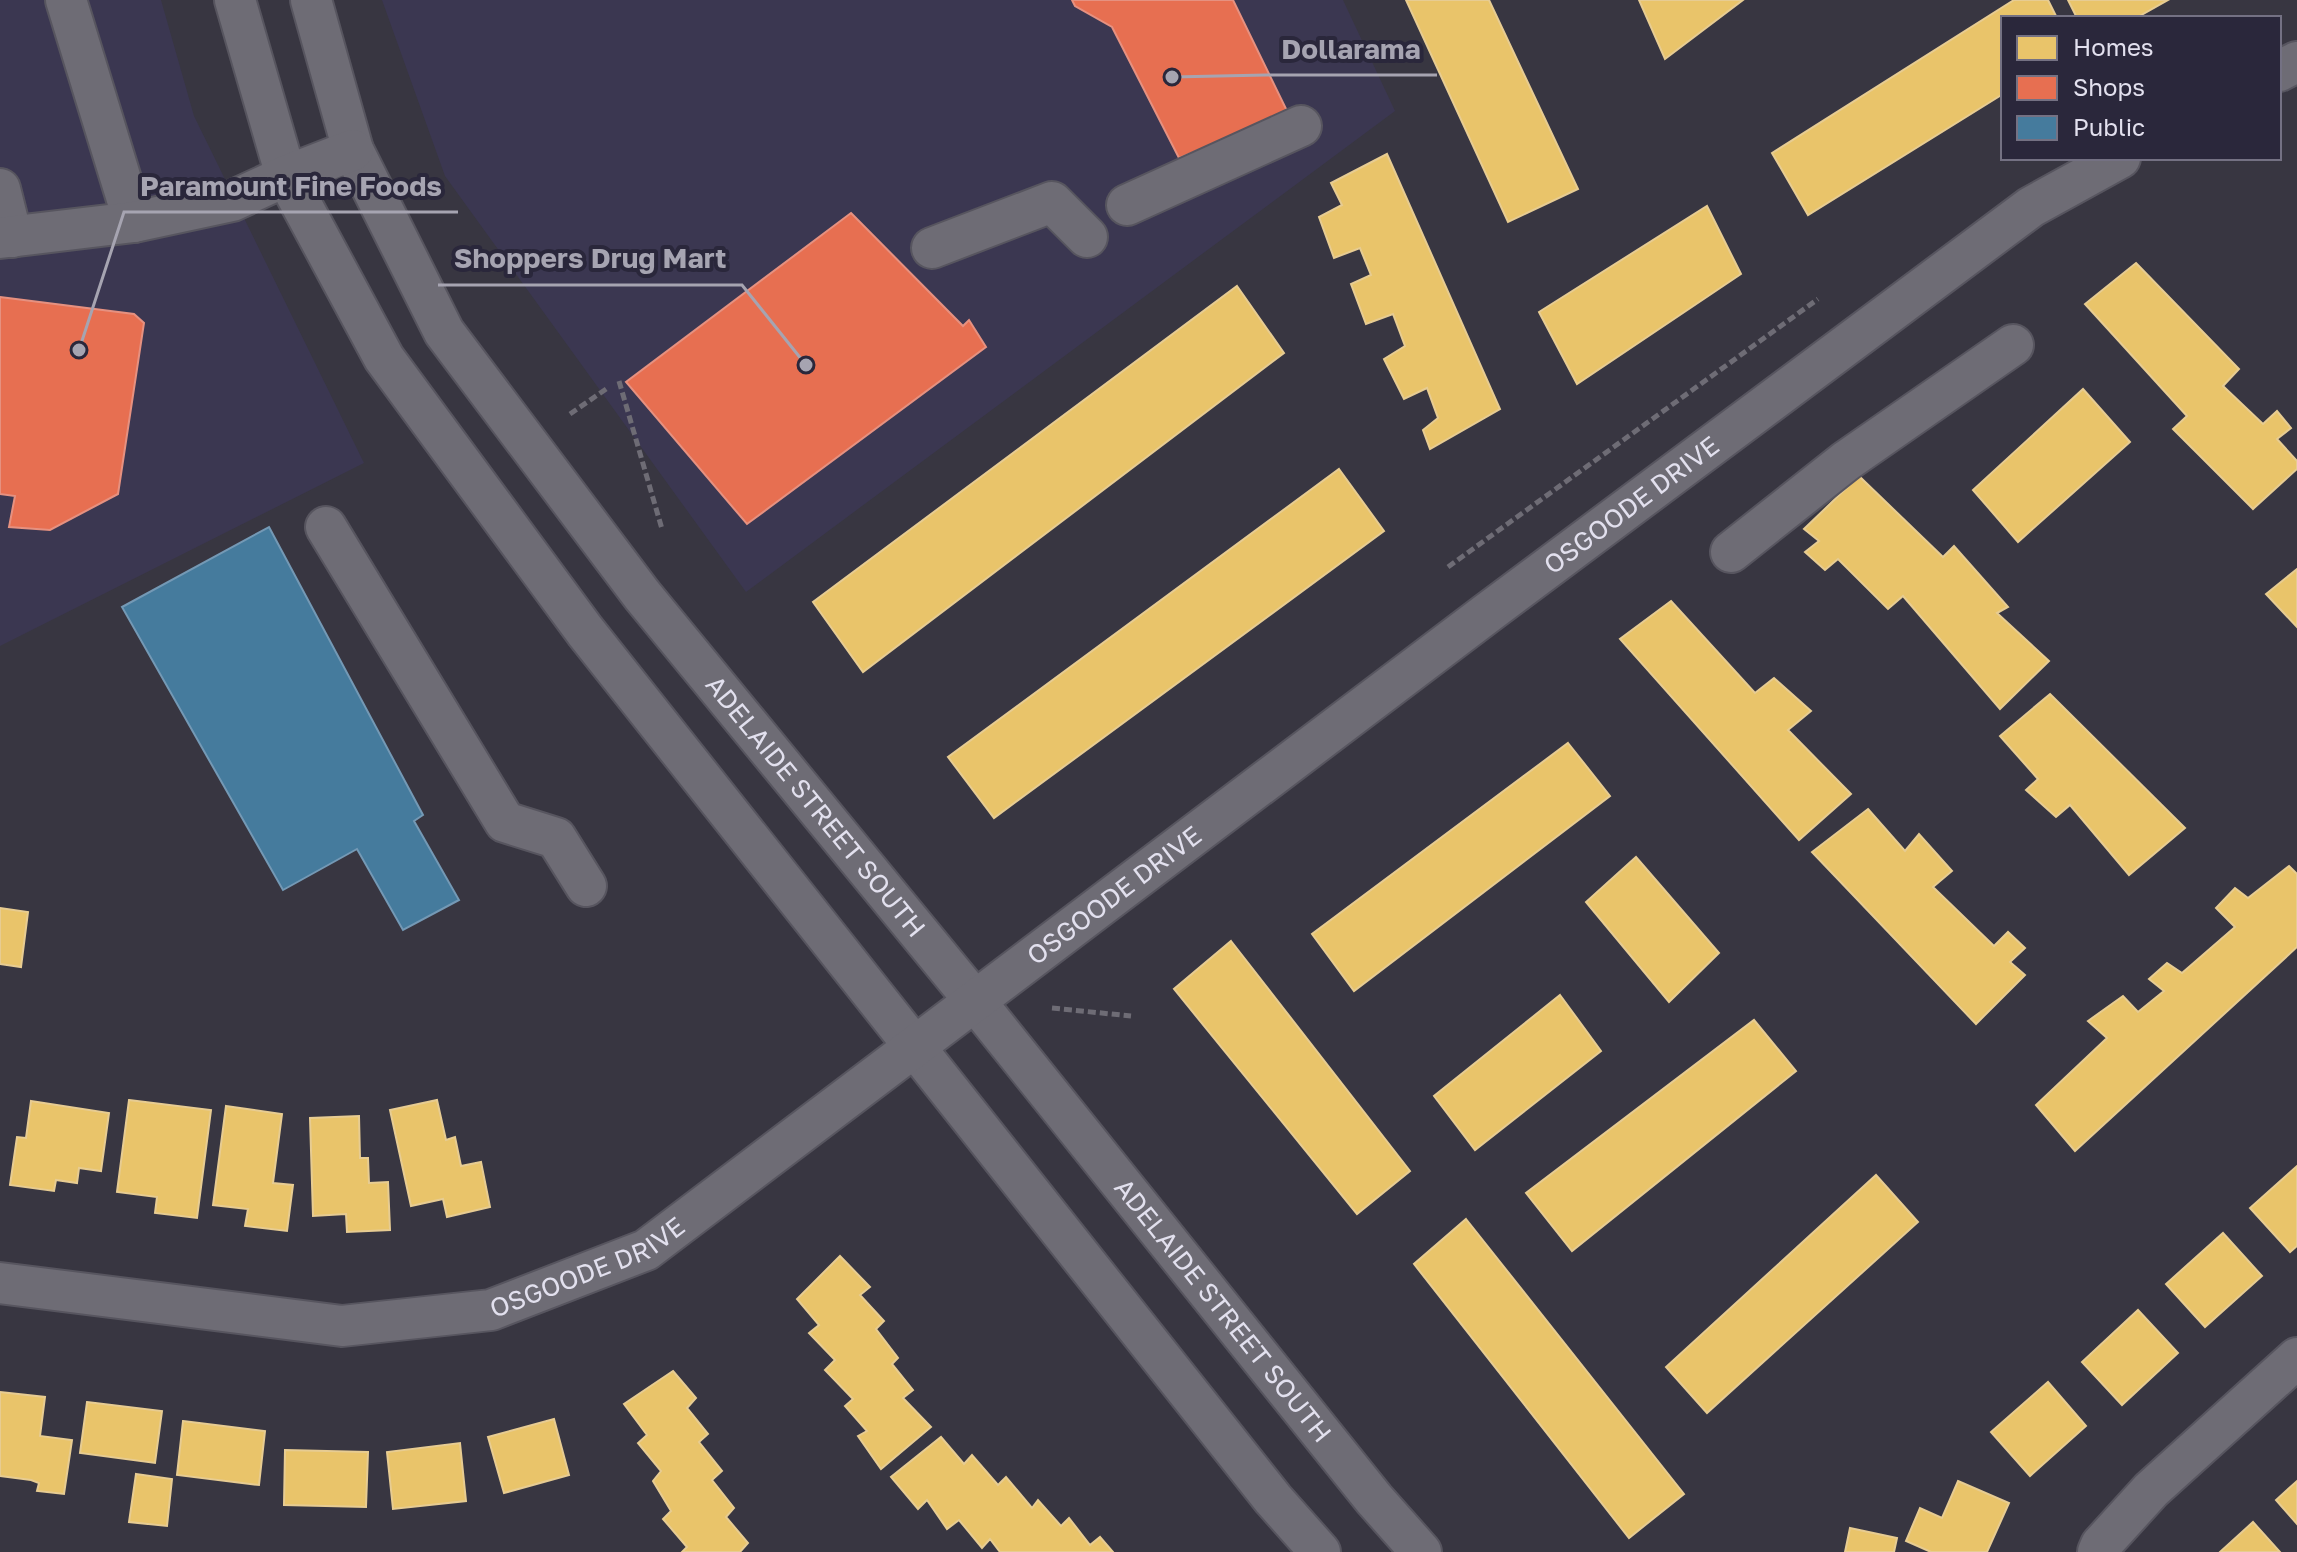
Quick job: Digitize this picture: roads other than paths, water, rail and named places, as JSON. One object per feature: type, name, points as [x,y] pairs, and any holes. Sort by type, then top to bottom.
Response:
[{"type":"street","points":[[66,0],[134,222]]},
{"type":"street","points":[[235,0],[286,176],[384,358],[585,631],[1273,1499],[1320,1552]]},
{"type":"street","name":"ADELAIDE STREET SOUTH","points":[[311,0],[353,150],[444,332],[642,595],[975,1001],[1374,1499],[1421,1552]]},
{"type":"street","points":[[1127,205],[1301,126]]},
{"type":"street","points":[[0,189],[6,238],[134,222],[232,201],[353,150]]},
{"type":"street","name":"OSGOODE DRIVE","points":[[0,1283],[342,1326],[491,1310],[646,1250],[1486,614],[2031,207],[2116,160]]},
{"type":"street","points":[[932,248],[1052,202],[1087,237]]},
{"type":"street","points":[[1731,552],[1846,461],[2013,345]]},
{"type":"street","points":[[326,527],[505,822],[556,838],[586,886]]},
{"type":"street","points":[[2098,1552],[2151,1490],[2297,1358]]},
{"type":"place","name":"Dollarama","points":[[1172,77]]},
{"type":"place","name":"Paramount Fine Foods","points":[[79,350]]},
{"type":"place","name":"Shoppers Drug Mart","points":[[806,365]]}]
